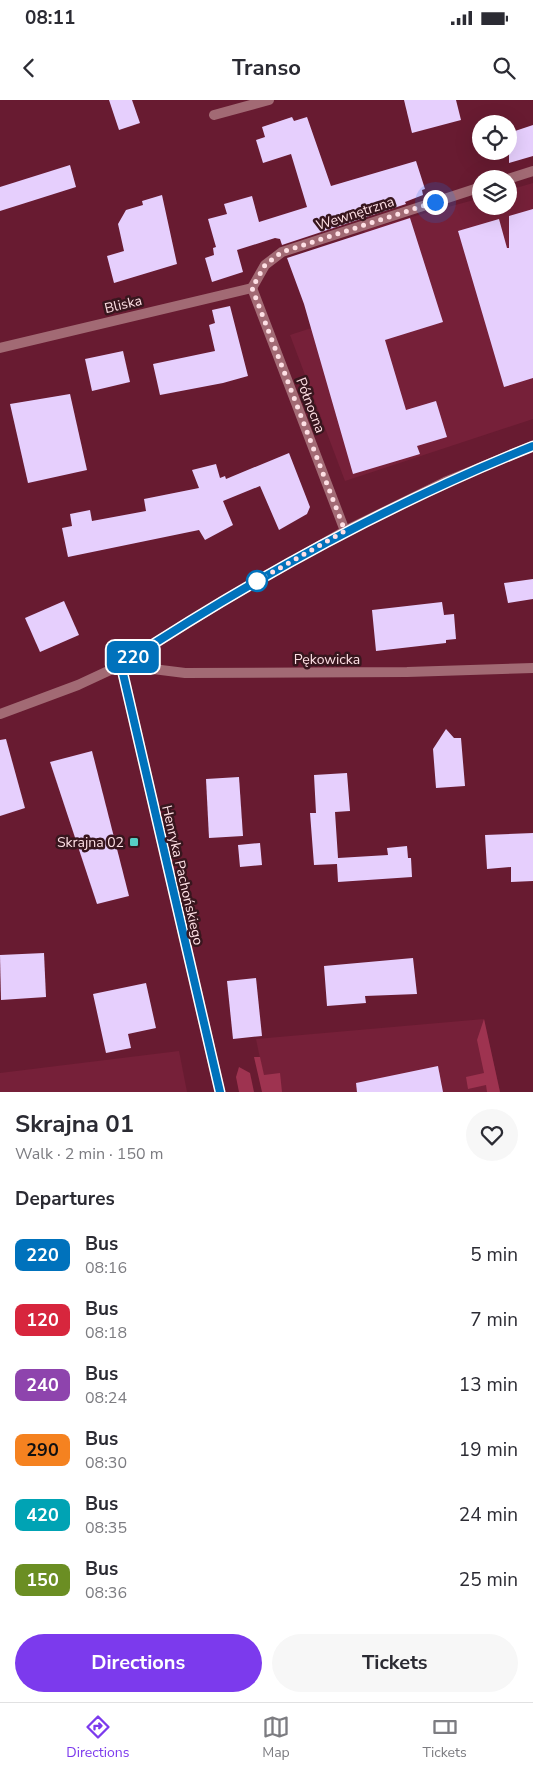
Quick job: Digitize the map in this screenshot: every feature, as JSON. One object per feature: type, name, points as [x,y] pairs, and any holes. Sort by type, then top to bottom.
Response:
[{"type":"street","points":[[214,115],[269,100]]},
{"type":"street","points":[[517,176],[533,171]]},
{"type":"street","name":"Wewnętrzna","points":[[252,288],[265,265],[282,252],[472,190]]},
{"type":"street","name":"Bliska","points":[[0,348],[252,288]]},
{"type":"street","name":"Północna","points":[[252,288],[345,531]]},
{"type":"street","points":[[0,714],[78,685],[121,665],[223,601],[345,531],[445,482],[533,446]]},
{"type":"street","name":"Pękowicka","points":[[121,665],[185,672],[417,672],[533,668]]},
{"type":"street","name":"Henryka Pachońskiego","points":[[121,665],[220,1092]]},
{"type":"shaded area","points":[[533,183],[533,419],[345,481],[290,335],[384,304],[364,230],[472,200],[472,215],[517,215],[517,188]]},
{"type":"shaded area","points":[[484,1019],[500,1092],[267,1092],[256,1039]]},
{"type":"shaded area","points":[[484,1019],[500,1092],[487,1092],[486,1085],[468,1089],[466,1077],[484,1073],[477,1040]]},
{"type":"shaded area","points":[[179,1051],[187,1092],[0,1092],[0,1073]]},
{"type":"shaded area","points":[[254,1057],[260,1057],[264,1075],[280,1073],[282,1092],[262,1092]]},
{"type":"shaded area","points":[[239,1067],[250,1073],[254,1092],[239,1092],[236,1077]]},
{"type":"building","points":[[109,100],[132,100],[140,123],[119,130]]},
{"type":"building","points":[[404,100],[456,100],[461,120],[412,133]]},
{"type":"building","points":[[292,117],[294,121],[307,117],[331,186],[416,161],[425,189],[422,190],[423,195],[405,202],[406,204],[282,245],[280,239],[275,238],[237,250],[243,272],[212,282],[205,258],[214,255],[213,248],[216,247],[208,219],[227,214],[224,204],[252,196],[259,222],[307,207],[291,154],[263,163],[256,140],[265,137],[262,127]]},
{"type":"building","points":[[533,125],[533,156],[509,163],[509,160],[517,160],[517,130]]},
{"type":"building","points":[[70,165],[76,187],[0,211],[0,187]]},
{"type":"building","points":[[162,195],[177,264],[114,283],[107,256],[124,251],[118,224],[126,210],[143,205],[142,201]]},
{"type":"building","points":[[533,209],[533,378],[504,387],[458,231],[499,219],[507,248],[509,248],[509,216]]},
{"type":"building","points":[[410,218],[443,322],[385,340],[406,410],[436,401],[447,437],[417,446],[420,454],[353,474],[304,304],[287,258]]},
{"type":"building","points":[[230,306],[248,376],[223,383],[160,395],[153,364],[215,351],[209,325],[215,323],[212,310]]},
{"type":"building","points":[[123,351],[130,382],[92,391],[85,359]]},
{"type":"building","points":[[70,394],[87,470],[28,483],[10,404]]},
{"type":"building","points":[[289,453],[310,507],[307,514],[279,530],[260,486],[223,501],[233,525],[205,540],[199,530],[68,557],[62,528],[72,526],[70,514],[90,510],[92,521],[146,511],[144,499],[199,488],[192,470],[216,464],[220,478],[225,476],[226,479]]},
{"type":"building","points":[[533,579],[533,599],[508,603],[504,583]]},
{"type":"building","points":[[64,601],[79,635],[40,652],[25,618]]},
{"type":"building","points":[[442,602],[444,615],[454,614],[456,639],[446,640],[446,643],[376,651],[372,610]]},
{"type":"building","points":[[446,729],[454,738],[461,738],[465,786],[436,788],[433,749]]},
{"type":"building","points":[[6,739],[25,808],[0,816],[0,740]]},
{"type":"building","points":[[92,751],[129,896],[97,904],[50,762]]},
{"type":"building","points":[[347,773],[350,811],[335,812],[338,858],[388,855],[387,848],[407,846],[408,858],[411,858],[412,877],[338,882],[337,864],[314,865],[310,813],[316,813],[314,775]]},
{"type":"building","points":[[239,777],[243,836],[209,838],[206,779]]},
{"type":"building","points":[[533,833],[533,881],[511,882],[511,867],[487,869],[485,835]]},
{"type":"building","points":[[260,843],[262,865],[240,867],[238,845]]},
{"type":"building","points":[[44,953],[46,997],[1,1000],[0,955]]},
{"type":"building","points":[[413,958],[417,994],[365,996],[366,1003],[327,1006],[324,966]]},
{"type":"building","points":[[256,978],[262,1036],[233,1039],[227,981]]},
{"type":"building","points":[[146,983],[156,1028],[128,1034],[131,1048],[106,1053],[93,994]]},
{"type":"building","points":[[438,1066],[443,1092],[357,1092],[356,1083]]},
{"type":"bus line","name":"220","points":[[220,1092],[121,665],[223,601],[345,531],[445,482],[533,446]]},
{"type":"place","name":"Skrajna 02","points":[[134,842]]},
{"type":"route","points":[[257,581],[345,531],[252,288],[265,265],[282,252],[435,202]]}]
